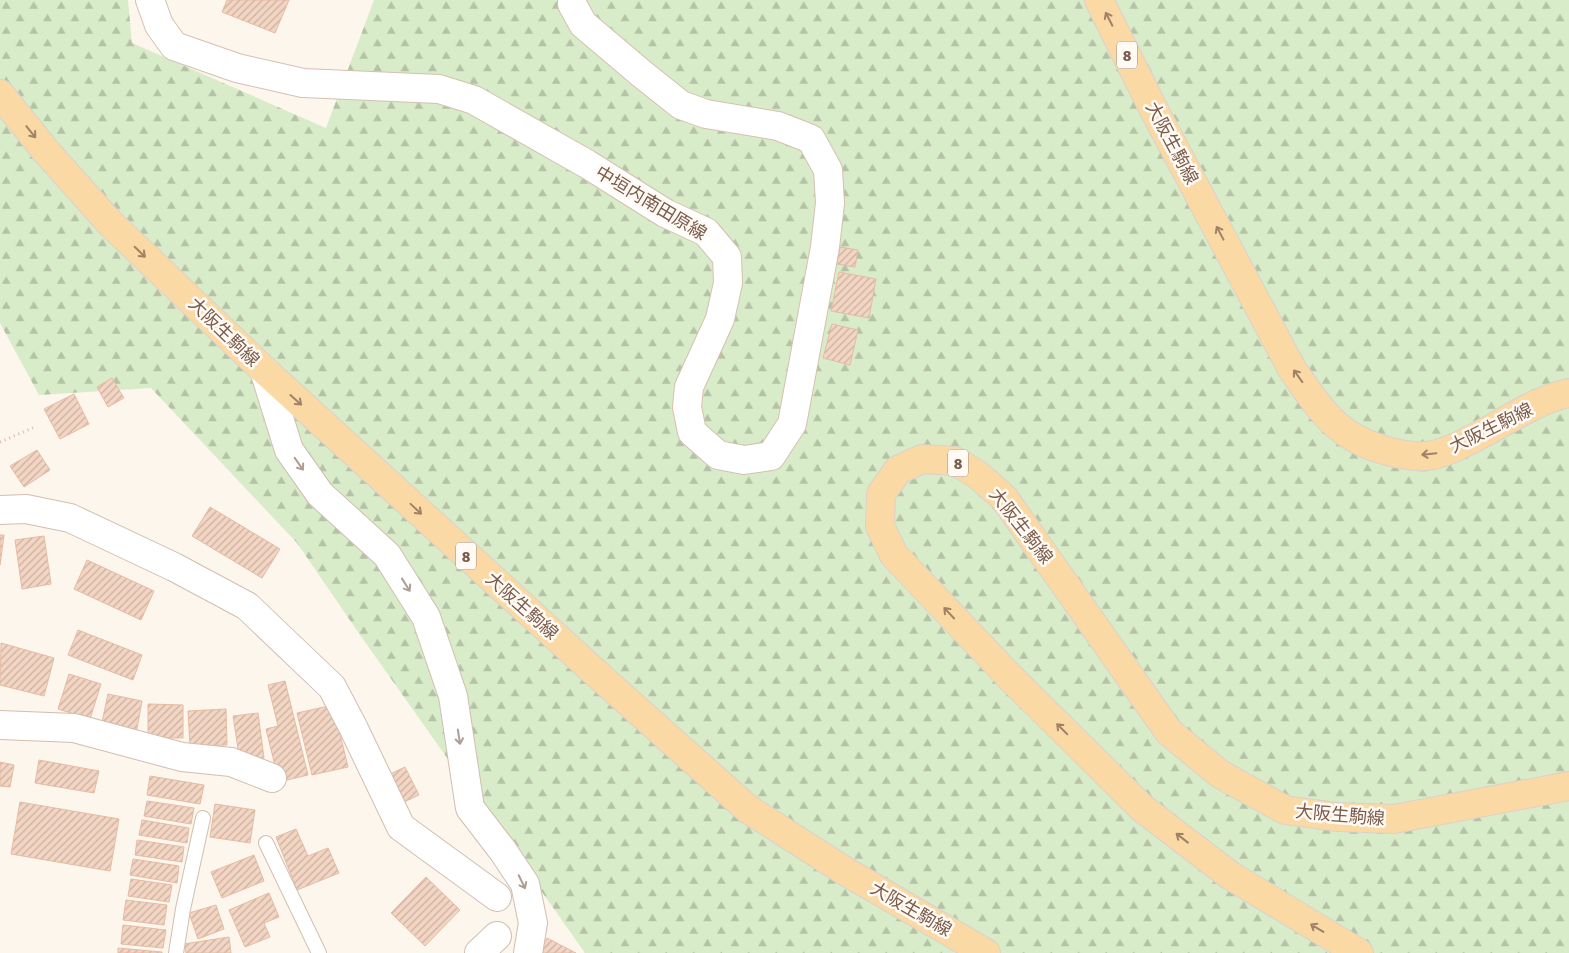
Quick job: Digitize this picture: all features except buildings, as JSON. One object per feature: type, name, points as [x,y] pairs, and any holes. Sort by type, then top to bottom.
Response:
[{"type":"main road","name":"大阪生駒線","points":[[1099,0],[1154,110],[1292,370],[1320,406],[1343,430],[1362,442],[1402,455],[1434,455],[1464,443],[1518,414],[1560,395],[1569,393]]},
{"type":"main road","name":"大阪生駒線","points":[[0,94],[45,150],[110,223],[264,370],[590,668],[748,809],[845,871],[986,953]]},
{"type":"main road","name":"大阪生駒線","points":[[1359,953],[1231,876],[1142,808],[1008,676],[894,555],[880,526],[881,494],[898,470],[922,459],[955,461],[978,475],[1004,498],[1169,732],[1220,774],[1285,810],[1337,817],[1394,820],[1569,786]]},
{"type":"street","name":"中垣内南田原線","points":[[150,0],[159,25],[174,46],[237,68],[303,83],[439,89],[474,100],[587,164],[665,213],[706,232],[727,257],[728,283],[720,319],[688,387],[687,407],[692,432],[718,455],[744,460],[771,456],[792,424],[825,247],[830,203],[828,170],[811,138],[778,126],[706,114],[681,105],[584,24],[572,4],[572,0]]},
{"type":"street","points":[[264,370],[289,450],[320,494],[387,555],[426,617],[452,696],[470,808],[503,851],[525,884],[533,923],[528,953]]},
{"type":"street","points":[[0,510],[26,509],[70,518],[174,567],[247,606],[332,687],[401,827],[497,897]]},
{"type":"street","points":[[0,725],[74,728],[182,757],[231,762],[272,778]]},
{"type":"lane","points":[[176,953],[182,909],[203,818]]},
{"type":"lane","points":[[266,843],[319,953]]},
{"type":"path","points":[[0,442],[35,427]]},
{"type":"green space","points":[[0,0],[128,0],[132,43],[326,128],[374,0],[1569,0],[1569,953],[585,953],[297,543],[151,388],[39,395],[0,323]]}]
